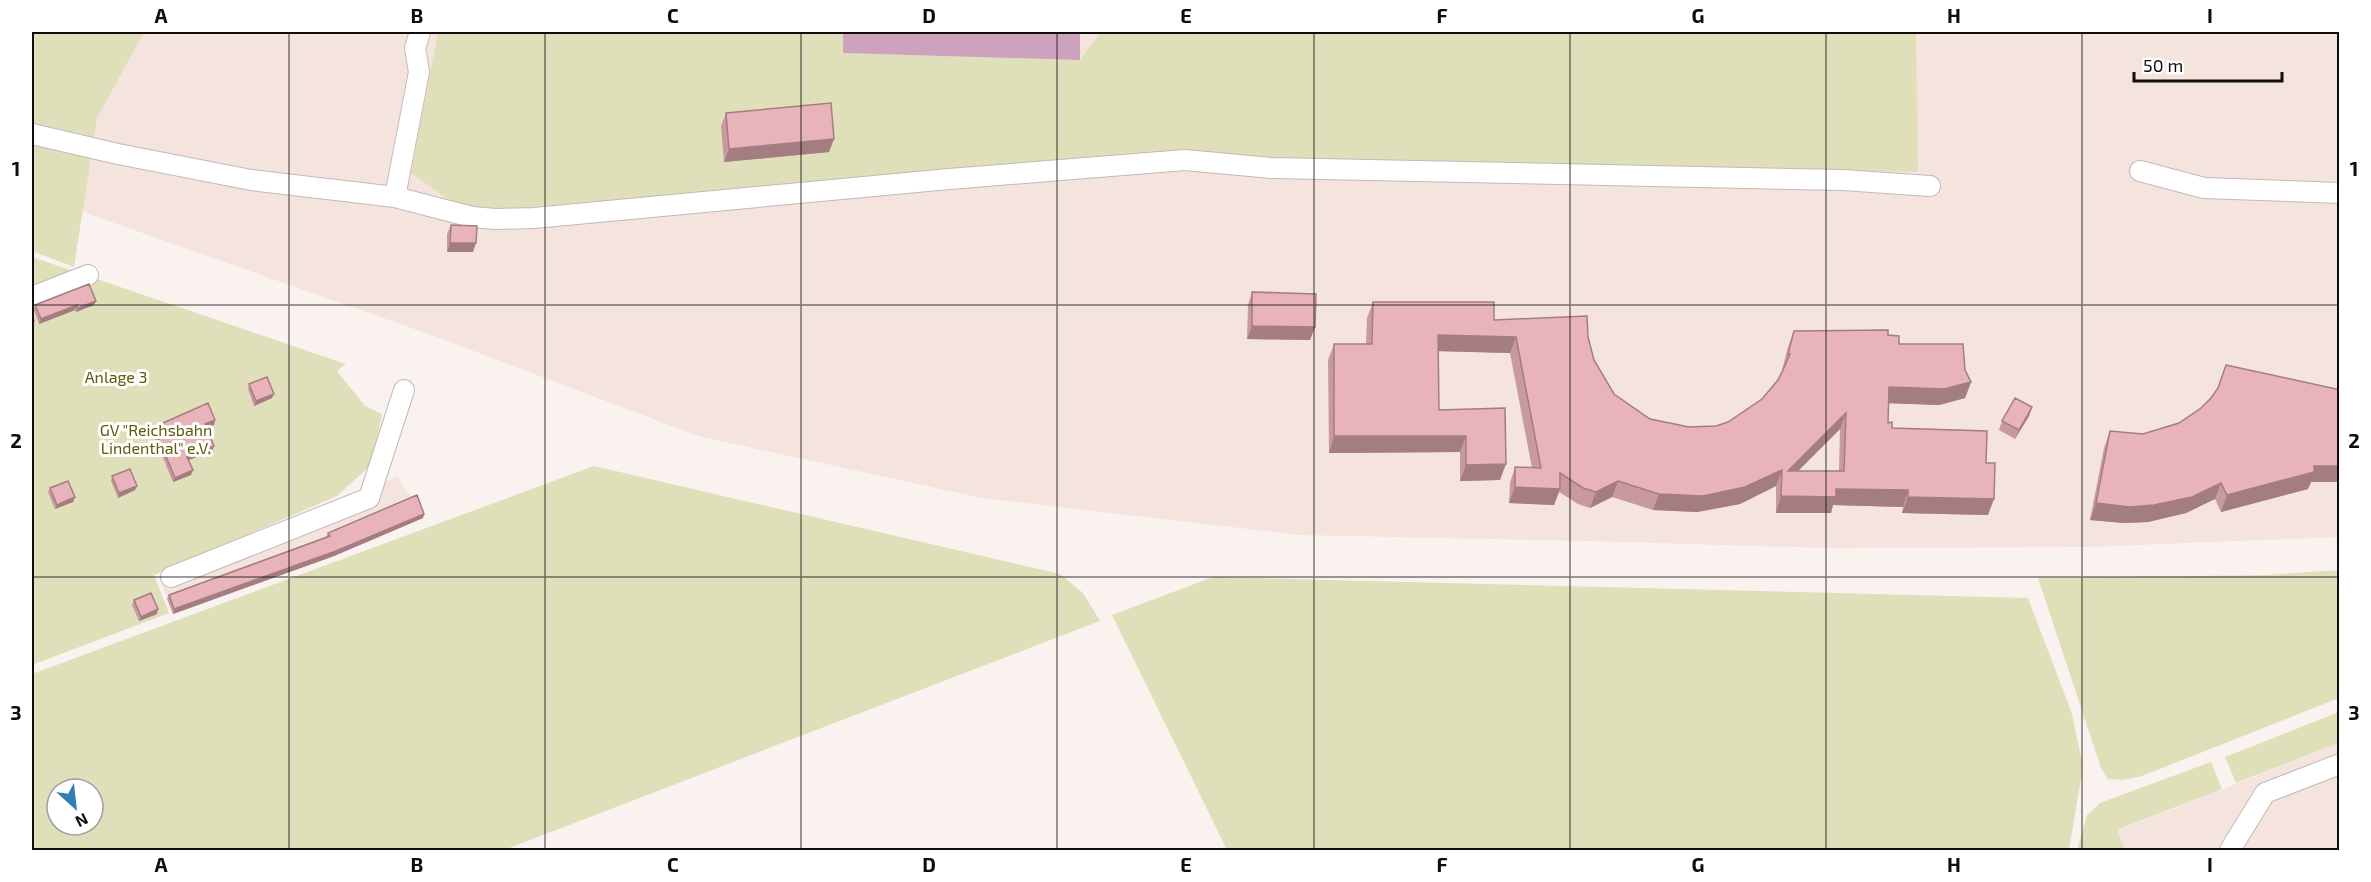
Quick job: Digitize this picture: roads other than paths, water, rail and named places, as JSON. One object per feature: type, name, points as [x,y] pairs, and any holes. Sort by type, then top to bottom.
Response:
[{"type":"lane","points":[[395,197],[420,72],[415,48],[420,32]]},
{"type":"lane","points":[[32,134],[118,154],[251,180],[395,197],[472,217],[495,219],[534,218],[949,179],[1185,160],[1272,168],[1843,180],[1930,186]]},
{"type":"lane","points":[[2140,171],[2204,188],[2340,193]]},
{"type":"lane","points":[[32,297],[88,275]]},
{"type":"lane","points":[[171,577],[369,498],[404,390]]},
{"type":"lane","points":[[2230,850],[2265,794],[2340,764]]},
{"type":"park label","name":"Anlage 3","points":[[116,376]]},
{"type":"park label","name":"GV \"Reichsbahn Lindenthal\" e.V.","points":[[156,438]]}]
